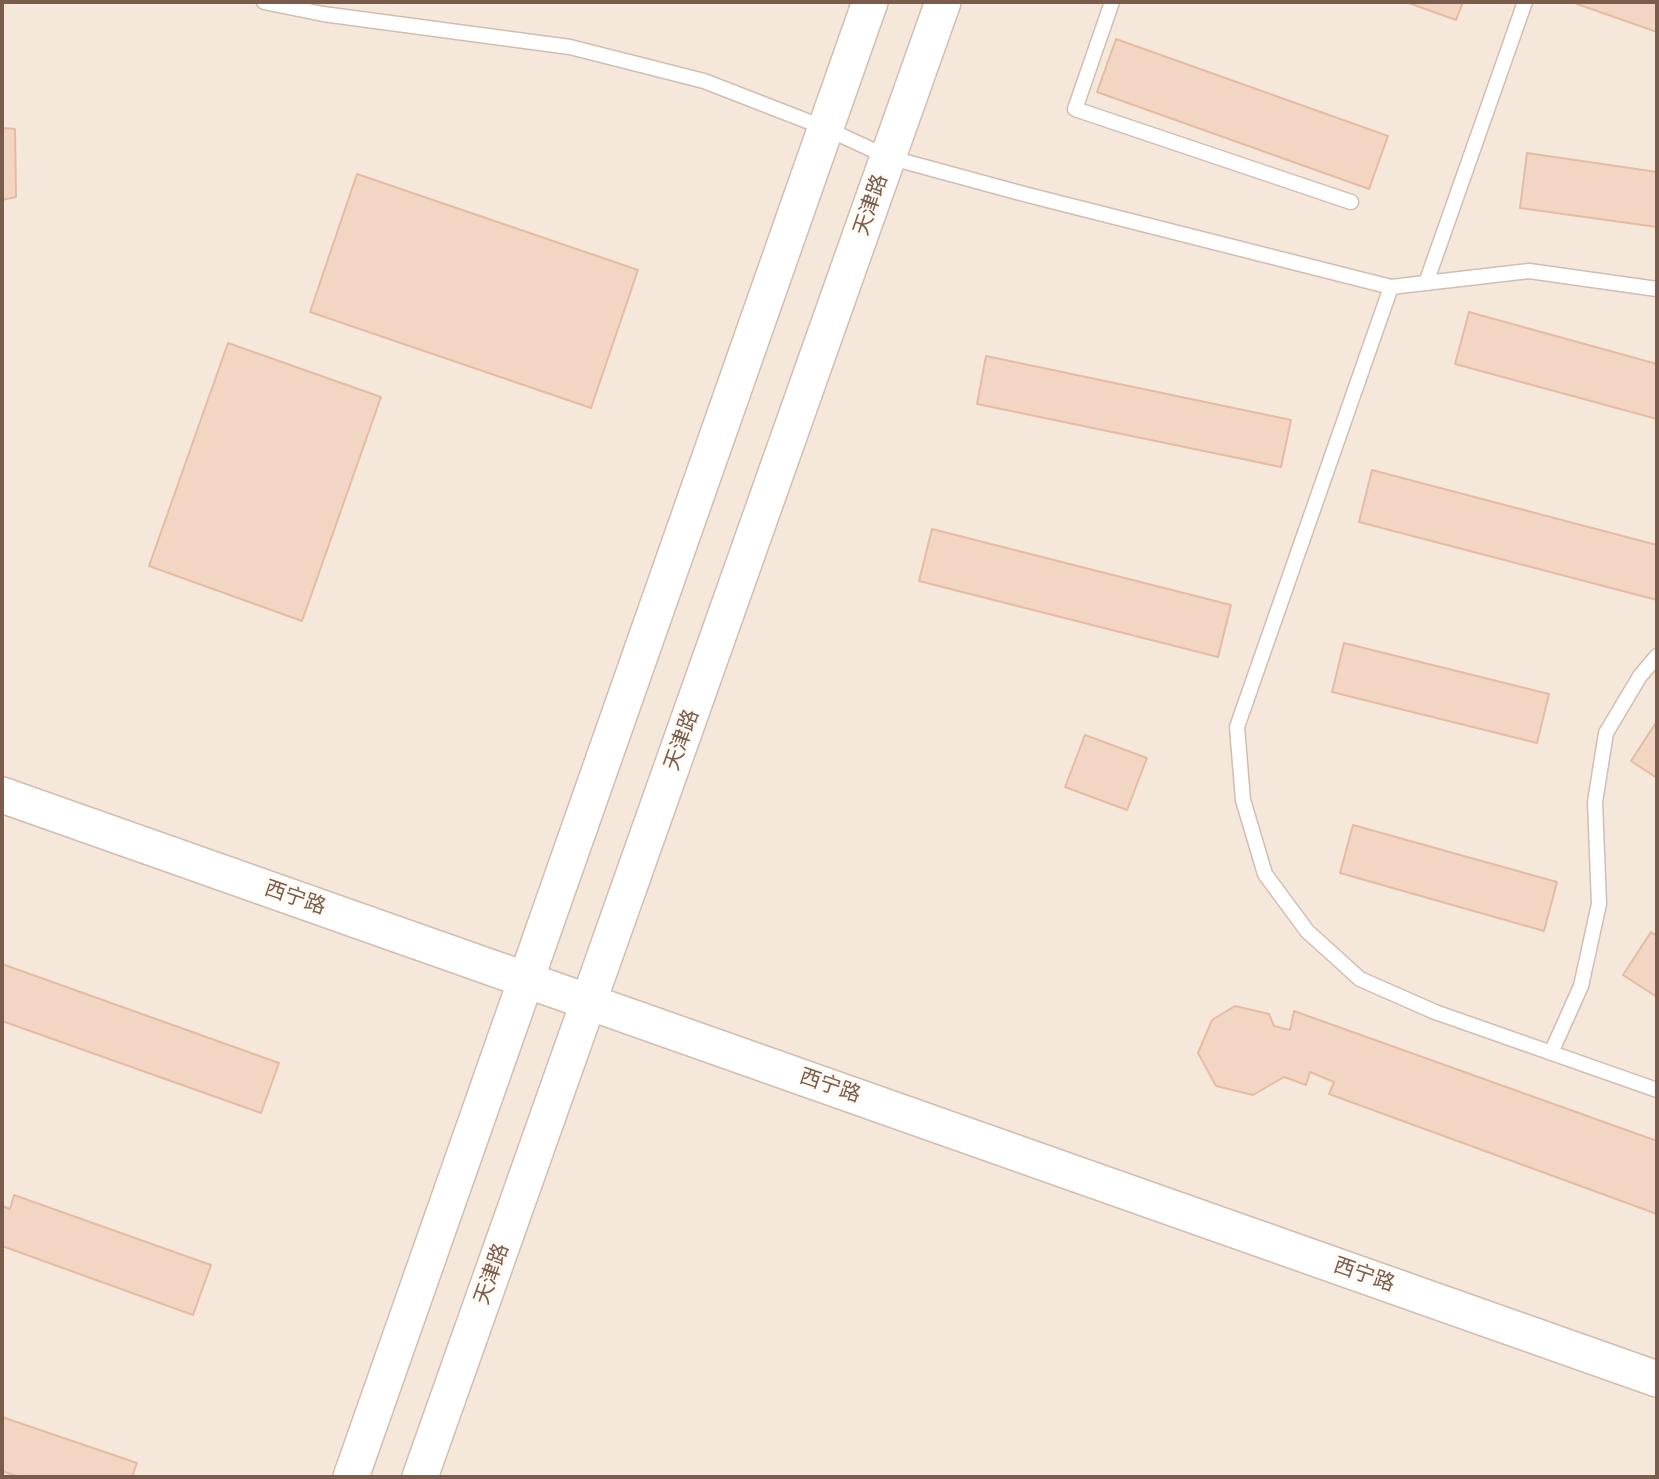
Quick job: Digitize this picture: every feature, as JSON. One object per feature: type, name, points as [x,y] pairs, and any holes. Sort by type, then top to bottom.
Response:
[{"type":"street","points":[[351,1477],[870,2]]},
{"type":"street","name":"天津路","points":[[420,1477],[943,2]]},
{"type":"street","name":"西宁路","points":[[2,796],[1657,1378]]},
{"type":"lane","points":[[264,2],[323,13],[570,47],[704,81],[825,128],[888,157],[1391,287],[1528,271],[1657,289]]},
{"type":"lane","points":[[1112,2],[1075,109],[1351,202]]},
{"type":"lane","points":[[1426,283],[1525,2]]},
{"type":"lane","points":[[1391,287],[1237,727],[1243,800],[1265,874],[1307,932],[1360,979],[1435,1013],[1657,1090]]},
{"type":"lane","points":[[1551,1053],[1581,986],[1599,904],[1595,802],[1606,733],[1640,676],[1657,656]]},
{"type":"shaded area","points":[[2,2],[1657,2],[1657,1477],[2,1477]]},
{"type":"building","points":[[1406,2],[1463,2],[1456,20]]},
{"type":"building","points":[[1657,2],[1657,32],[1577,4]]},
{"type":"building","points":[[1116,39],[1388,136],[1369,189],[1097,92]]},
{"type":"building","points":[[2,128],[15,129],[16,197],[2,200]]},
{"type":"building","points":[[1527,153],[1657,172],[1657,227],[1520,208]]},
{"type":"building","points":[[357,174],[638,270],[591,408],[310,312]]},
{"type":"building","points":[[1469,312],[1657,364],[1657,419],[1455,364]]},
{"type":"building","points":[[228,343],[381,397],[302,621],[149,566]]},
{"type":"building","points":[[986,356],[1291,420],[1281,467],[977,404]]},
{"type":"building","points":[[1372,470],[1657,545],[1657,600],[1359,522]]},
{"type":"building","points":[[932,529],[1231,605],[1218,657],[919,581]]},
{"type":"building","points":[[1344,643],[1549,694],[1537,743],[1332,692]]},
{"type":"building","points":[[1657,721],[1657,778],[1631,761]]},
{"type":"building","points":[[1085,735],[1147,758],[1127,810],[1065,787]]},
{"type":"building","points":[[1353,825],[1557,882],[1544,931],[1340,873]]},
{"type":"building","points":[[1651,932],[1657,936],[1657,997],[1623,975]]},
{"type":"building","points":[[2,964],[279,1063],[261,1113],[2,1021]]},
{"type":"building","points":[[1235,1006],[1269,1014],[1274,1026],[1290,1030],[1294,1011],[1657,1141],[1657,1214],[1329,1094],[1334,1082],[1310,1072],[1306,1085],[1284,1077],[1253,1095],[1216,1086],[1198,1053],[1212,1020]]},
{"type":"building","points":[[14,1195],[211,1265],[193,1315],[2,1246],[2,1206],[10,1209]]},
{"type":"building","points":[[2,1417],[137,1463],[132,1477],[20,1477],[2,1471]]}]
